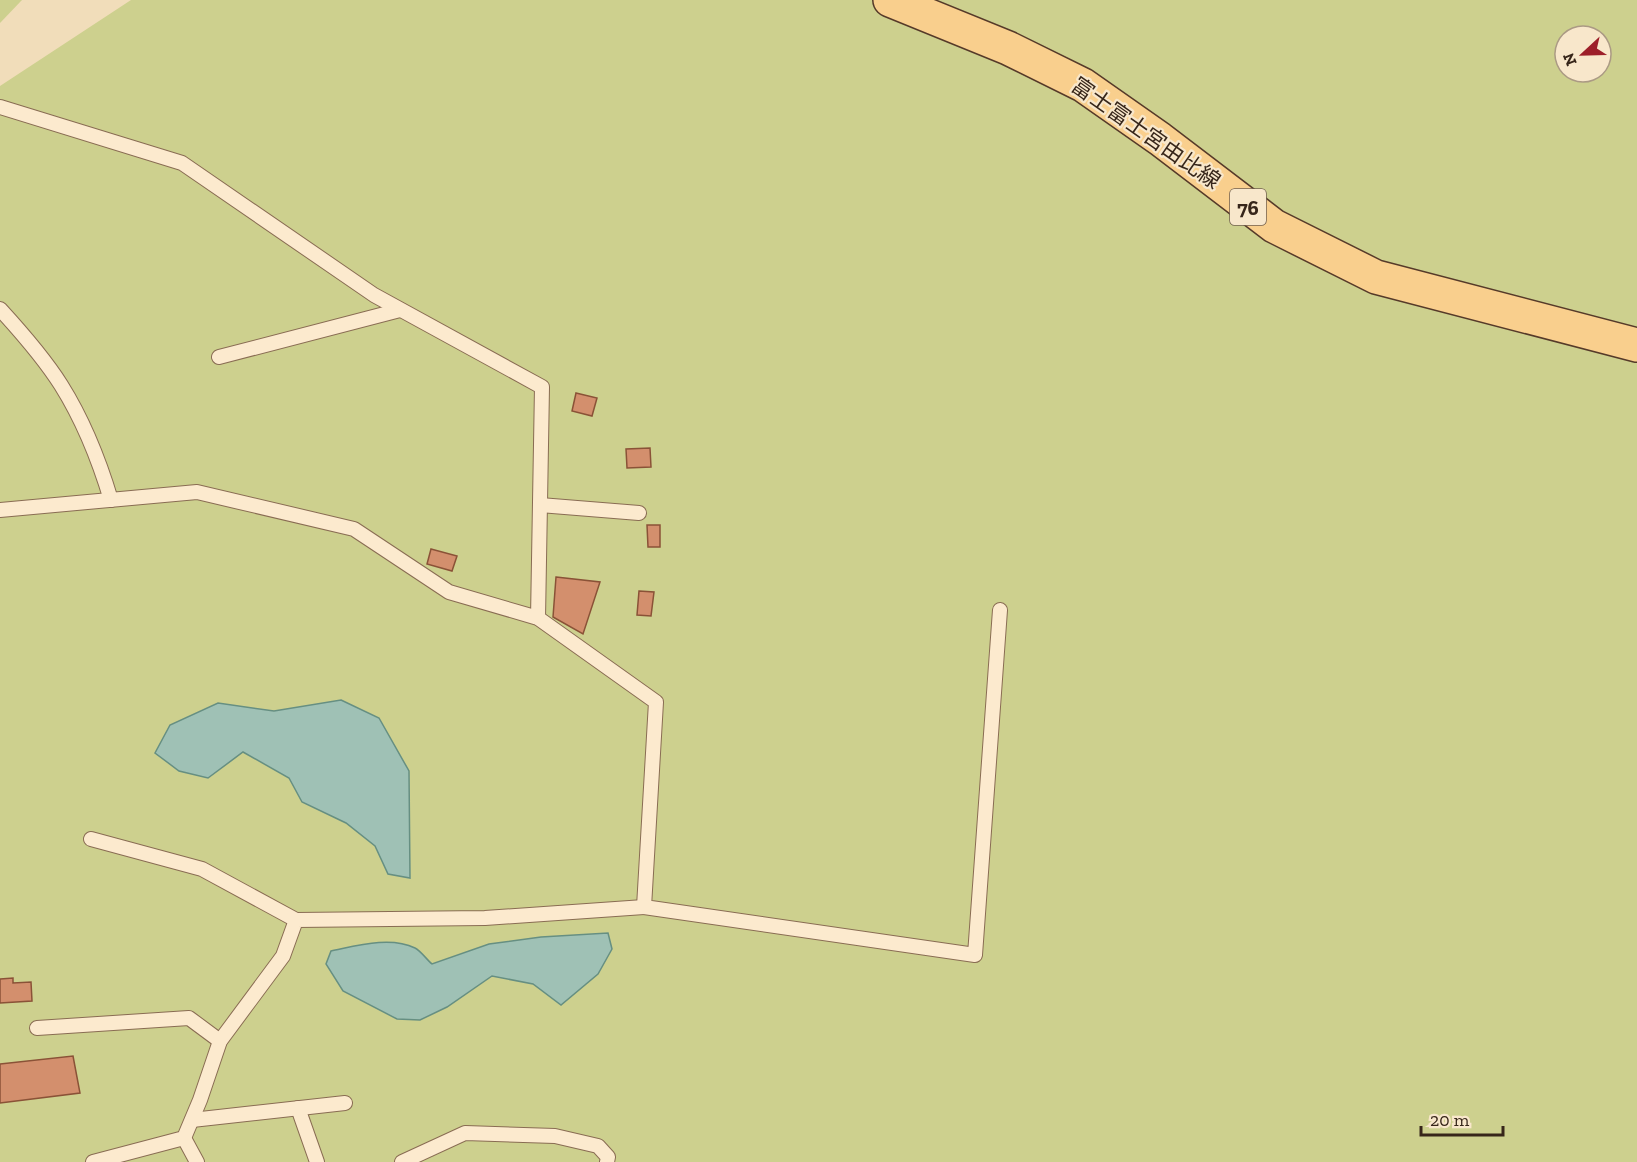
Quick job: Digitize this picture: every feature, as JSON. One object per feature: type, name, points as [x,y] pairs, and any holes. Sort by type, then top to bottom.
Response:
[{"type":"main road","name":"富士富士宮由比線","points":[[890,0],[1008,48],[1083,86],[1160,139],[1274,226],[1376,277],[1637,345]]},
{"type":"lane","points":[[0,107],[182,163],[374,295],[542,387],[538,618]]},
{"type":"lane","points":[[0,309],[28,340],[62,385],[99,459],[111,500]]},
{"type":"lane","points":[[219,357],[400,309]]},
{"type":"lane","points":[[0,510],[197,492],[354,529],[449,592],[538,618],[656,702],[644,907]]},
{"type":"lane","points":[[540,505],[639,513]]},
{"type":"lane","points":[[91,839],[202,869],[296,920],[485,918],[644,907],[975,955],[1000,610]]},
{"type":"lane","points":[[184,1138],[220,1041],[283,956],[296,920]]},
{"type":"lane","points":[[37,1028],[189,1018],[220,1041]]},
{"type":"lane","points":[[192,1120],[345,1103]]},
{"type":"lane","points":[[298,1108],[317,1162]]},
{"type":"lane","points":[[402,1162],[465,1133],[555,1136],[598,1146],[608,1157],[607,1162]]},
{"type":"lane","points":[[93,1162],[184,1138]]},
{"type":"lane","points":[[184,1138],[197,1162]]},
{"type":"green space","points":[[0,0],[22,0],[0,23]]},
{"type":"green space","points":[[131,0],[1637,0],[1637,1162],[0,1162],[0,86]]},
{"type":"water","points":[[341,700],[379,718],[409,771],[410,878],[388,874],[375,846],[346,823],[302,802],[289,778],[243,752],[208,778],[179,771],[155,753],[170,725],[218,703],[274,711]]},
{"type":"water","points":[[608,933],[612,949],[598,974],[561,1005],[533,984],[492,976],[447,1007],[420,1020],[397,1019],[343,991],[326,964],[331,951],[373,943],[405,944],[417,949],[432,964],[489,944],[541,937]]},
{"type":"building","points":[[576,393],[597,398],[592,416],[572,411]]},
{"type":"building","points":[[650,448],[651,467],[627,468],[626,449]]},
{"type":"building","points":[[647,525],[660,525],[660,547],[648,547]]},
{"type":"building","points":[[431,549],[457,556],[452,571],[427,564]]},
{"type":"building","points":[[556,577],[600,582],[583,634],[553,617]]},
{"type":"building","points":[[639,591],[654,592],[651,616],[637,615]]},
{"type":"building","points":[[13,978],[13,983],[31,982],[32,1001],[0,1003],[0,979]]},
{"type":"building","points":[[73,1056],[80,1093],[0,1103],[0,1064]]}]
